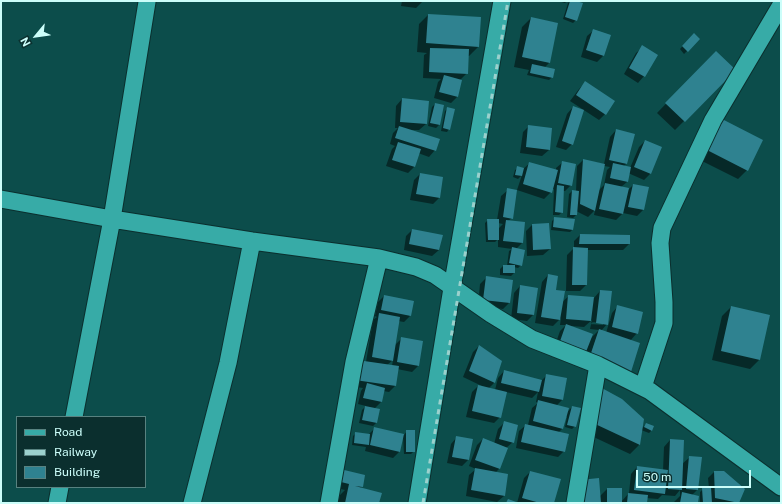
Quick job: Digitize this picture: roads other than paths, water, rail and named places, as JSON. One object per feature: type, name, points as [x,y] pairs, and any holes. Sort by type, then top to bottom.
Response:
[{"type":"street","points":[[417,503],[452,288],[502,1]]},
{"type":"street","points":[[74,416],[112,219],[147,2]]},
{"type":"street","points":[[643,387],[664,323],[660,243],[662,228],[713,120],[781,5]]},
{"type":"street","points":[[1,199],[112,219],[252,241],[379,258],[416,267],[435,275],[503,322],[532,339],[598,364],[650,391],[781,487]]},
{"type":"street","points":[[192,503],[228,363],[252,241]]},
{"type":"street","points":[[329,503],[354,362],[379,258]]},
{"type":"street","points":[[575,503],[598,364]]},
{"type":"street","points":[[57,503],[60,488]]},
{"type":"railway","points":[[423,503],[508,1]]}]
